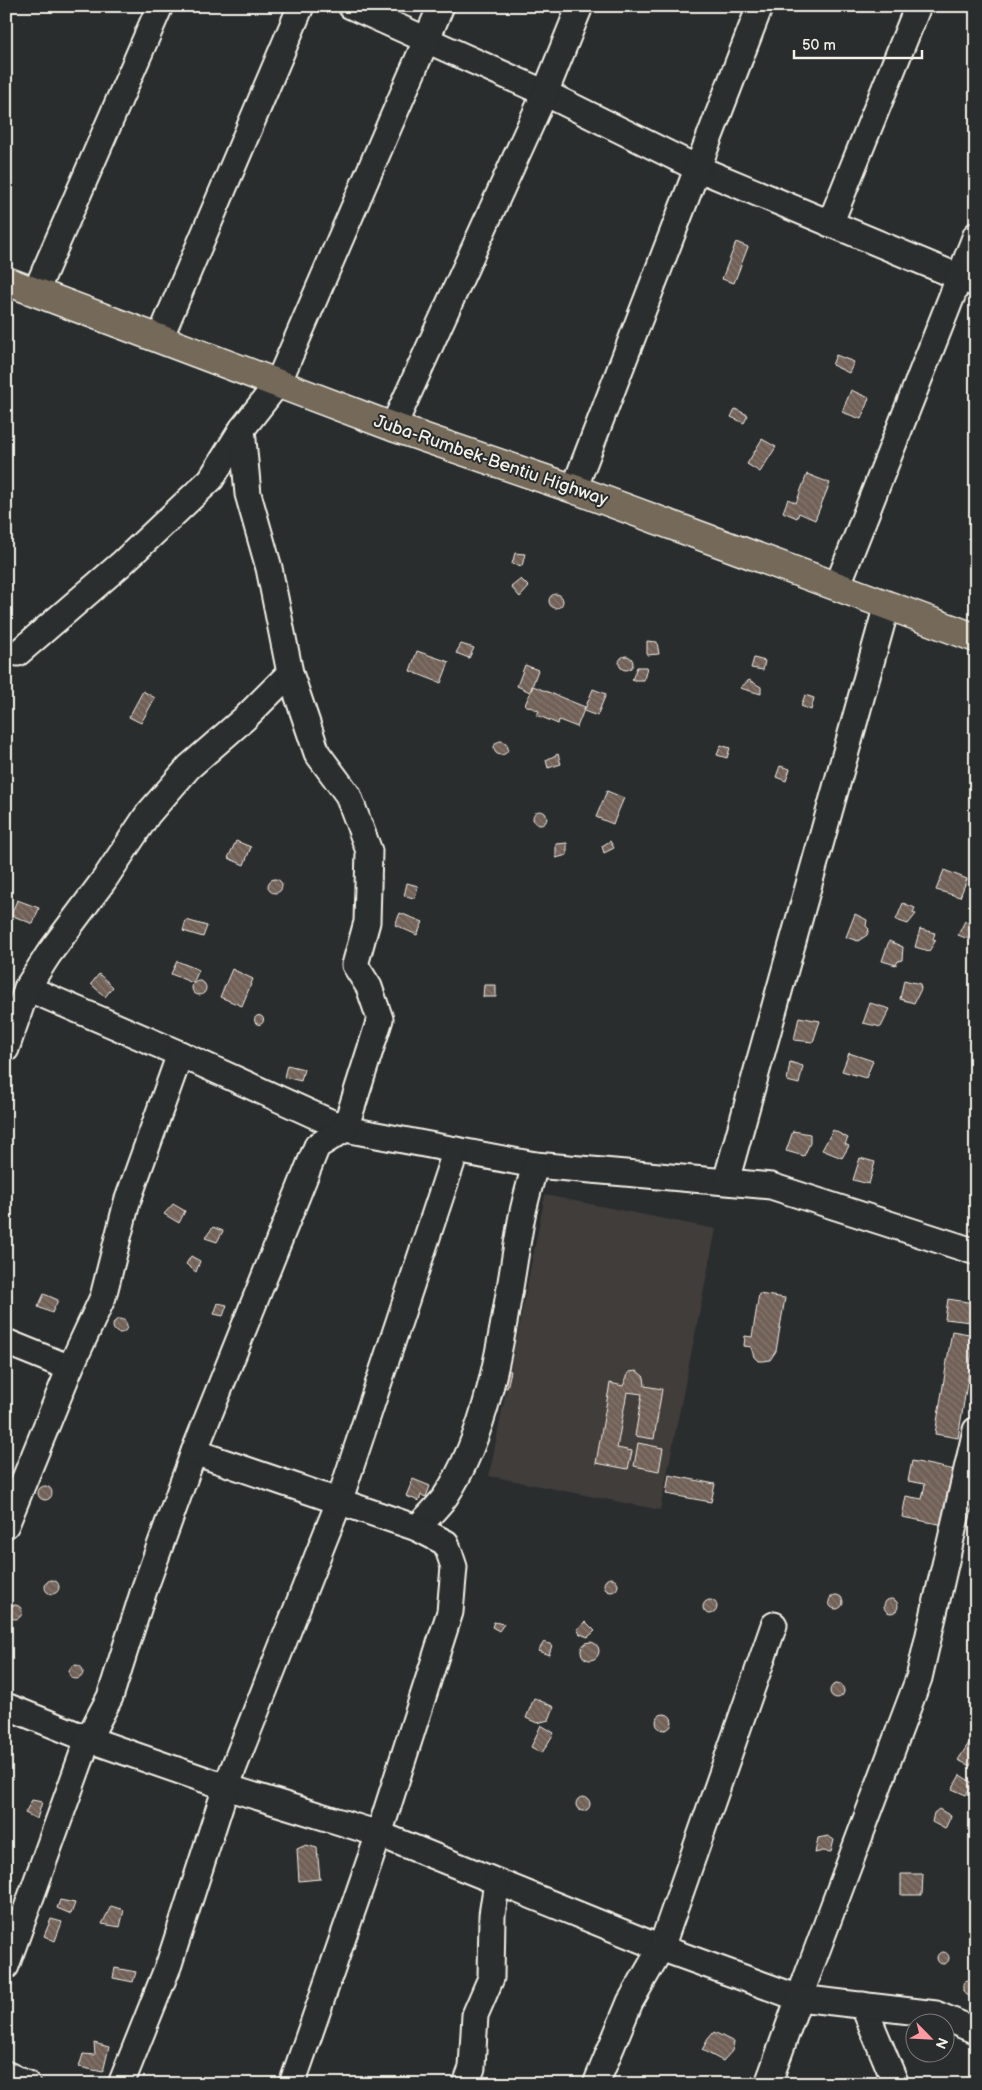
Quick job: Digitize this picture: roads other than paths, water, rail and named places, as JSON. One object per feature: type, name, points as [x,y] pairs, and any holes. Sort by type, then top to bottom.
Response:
[{"type":"main road","name":"Juba-Rumbek-Bentiu Highway","points":[[6,280],[394,427],[574,489],[976,638]]},
{"type":"street","points":[[36,291],[160,6]]},
{"type":"street","points":[[160,338],[301,6]]},
{"type":"street","points":[[351,6],[545,93],[697,168],[967,281]]},
{"type":"street","points":[[18,653],[121,564],[211,479],[242,429],[278,383],[441,6]]},
{"type":"street","points":[[394,427],[545,93],[580,6]]},
{"type":"street","points":[[574,489],[760,6]]},
{"type":"street","points":[[830,224],[918,6]]},
{"type":"street","points":[[837,587],[967,281],[976,235]]},
{"type":"street","points":[[6,1966],[88,1739],[110,1697],[144,1590],[194,1452],[317,1146],[345,1129],[380,1019],[369,987],[355,965],[366,922],[369,851],[348,795],[317,753],[290,673],[269,568],[248,494],[242,429]]},
{"type":"street","points":[[726,1181],[887,605]]},
{"type":"street","points":[[6,1049],[27,988],[48,955],[104,880],[148,814],[189,767],[245,718],[290,673]]},
{"type":"street","points":[[27,988],[180,1054],[345,1129],[535,1165],[771,1186],[976,1252]]},
{"type":"street","points":[[6,1525],[70,1368],[103,1297],[127,1202],[180,1054]]},
{"type":"street","points":[[121,2084],[170,1964],[226,1786],[339,1502],[456,1150]]},
{"type":"street","points":[[417,1528],[445,1496],[467,1454],[484,1409],[510,1290],[520,1226],[535,1165]]},
{"type":"street","points":[[6,1342],[70,1368]]},
{"type":"street","points":[[768,2084],[919,1678],[976,1430]]},
{"type":"street","points":[[194,1452],[417,1528],[446,1544],[454,1567],[450,1612],[379,1834],[292,2084]]},
{"type":"street","points":[[596,2084],[630,2002],[661,1948],[774,1625]]},
{"type":"street","points":[[6,1706],[88,1739],[226,1786],[379,1834],[661,1948],[800,1998],[936,2014],[976,2031]]},
{"type":"street","points":[[466,2084],[472,2068],[475,2015],[491,1978],[492,1915],[497,1882]]},
{"type":"street","points":[[863,2006],[896,2084]]},
{"type":"street","points":[[6,2074],[27,2084]]}]
